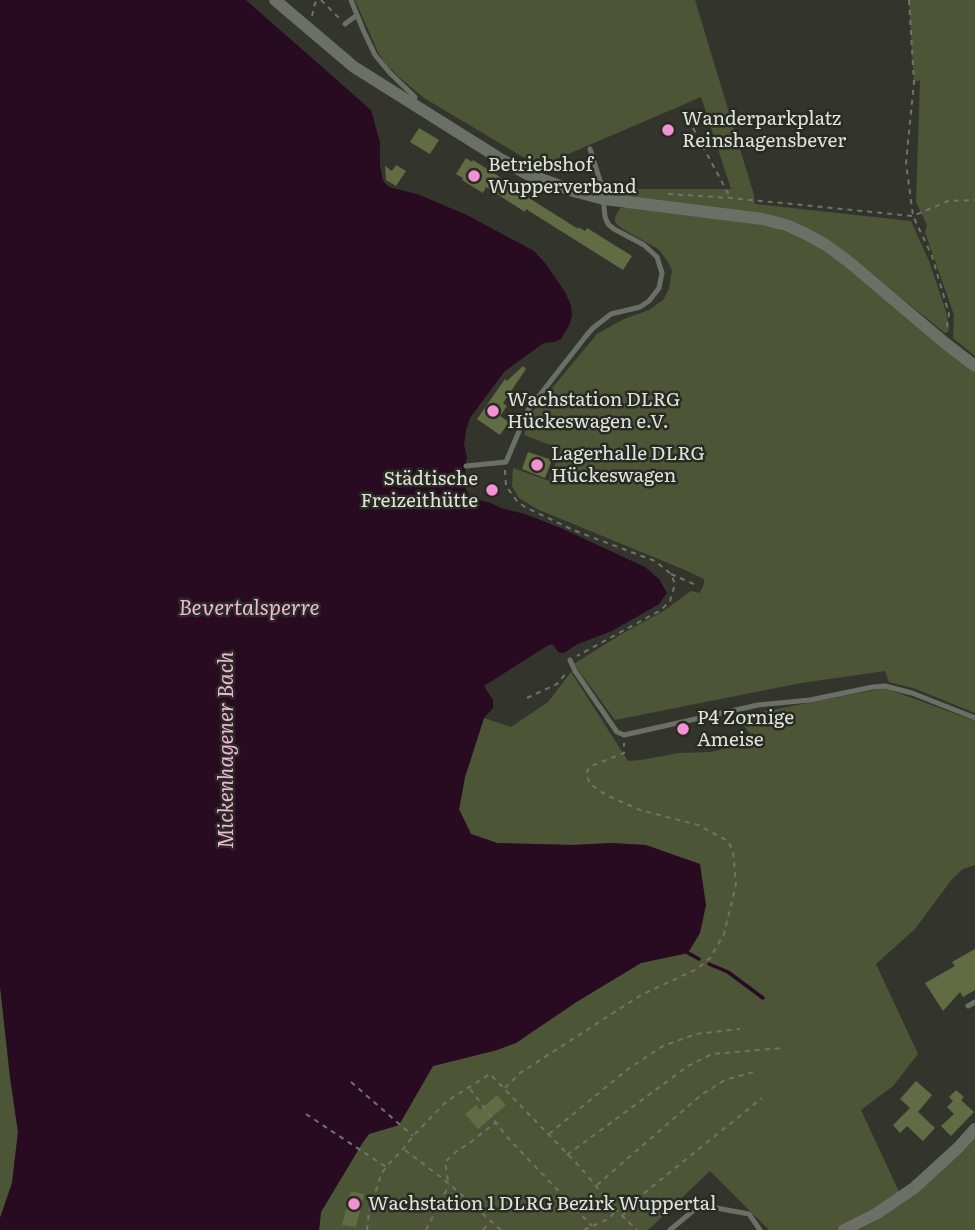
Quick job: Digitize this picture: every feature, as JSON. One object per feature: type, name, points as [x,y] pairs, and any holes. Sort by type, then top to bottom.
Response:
[{"type":"street","points":[[275,0],[354,67],[529,175],[604,200],[762,219],[786,225],[826,245],[975,366]]},
{"type":"street","points":[[845,1230],[876,1214],[914,1188],[975,1129]]},
{"type":"lane","points":[[351,0],[375,55],[415,97],[414,106]]},
{"type":"lane","points":[[345,24],[357,15]]},
{"type":"lane","points":[[466,466],[506,462],[528,410],[593,328],[611,314],[640,307],[649,301],[659,288],[662,272],[657,257],[645,245],[608,224],[598,173],[590,149]]},
{"type":"lane","points":[[571,662],[617,732],[624,735],[758,705],[810,700],[873,687],[912,692],[975,718]]},
{"type":"lane","points":[[968,1006],[975,1002]]},
{"type":"lane","points":[[670,1230],[700,1205],[749,1214],[760,1230]]},
{"type":"path","points":[[313,21],[315,3],[321,0],[345,24]]},
{"type":"path","points":[[909,0],[914,82],[906,163],[913,216],[932,256],[949,314],[945,342]]},
{"type":"path","points":[[693,128],[730,198],[913,216],[948,201],[975,200]]},
{"type":"path","points":[[506,462],[506,486],[525,507],[573,530],[654,561],[671,574],[696,585]]},
{"type":"path","points":[[527,698],[557,684],[571,662],[661,610],[674,592],[675,584],[671,574]]},
{"type":"path","points":[[505,1088],[520,1073],[642,995],[697,969],[710,958],[724,934],[736,884],[733,851],[728,841],[698,825],[640,810],[606,795],[590,784],[586,773],[591,766],[624,753],[624,735]]},
{"type":"path","points":[[548,1134],[628,1069],[663,1046],[696,1034],[740,1029]]},
{"type":"path","points":[[567,1155],[688,1066],[712,1054],[782,1048]]},
{"type":"path","points":[[596,1186],[701,1095],[725,1080],[757,1071]]},
{"type":"path","points":[[367,1230],[369,1212],[386,1167],[447,1101],[490,1074],[637,1230]]},
{"type":"path","points":[[351,1082],[413,1136]]},
{"type":"path","points":[[469,1087],[507,1137],[592,1226]]},
{"type":"path","points":[[622,1216],[643,1194],[762,1098]]},
{"type":"path","points":[[306,1114],[386,1167]]},
{"type":"path","points":[[426,1230],[449,1183],[445,1162],[496,1122]]},
{"type":"path","points":[[403,1149],[449,1183],[501,1230]]},
{"type":"path","points":[[584,1230],[610,1218],[616,1210]]},
{"type":"path","points":[[483,1230],[491,1222]]},
{"type":"path","points":[[598,1230],[599,1223]]},
{"type":"green space","points":[[355,0],[695,0],[755,204],[911,221],[929,261],[946,312],[948,332],[945,333],[839,248],[806,228],[614,195],[606,189],[731,189],[701,97],[545,164],[523,157],[424,98],[399,77],[378,52]]},
{"type":"green space","points":[[909,0],[975,0],[975,356],[953,338],[954,315],[925,232],[927,225],[916,202],[920,80],[914,82]]},
{"type":"green space","points":[[620,208],[743,221],[776,228],[811,242],[841,262],[975,373],[975,713],[916,689],[889,682],[885,671],[801,683],[615,720],[574,664],[665,610],[691,591],[700,593],[704,584],[704,579],[685,570],[537,509],[519,498],[512,486],[513,468],[549,481],[561,449],[524,435],[533,411],[597,334],[624,319],[649,310],[663,300],[669,289],[672,270],[667,260],[658,249],[615,222]]},
{"type":"green space","points":[[571,672],[628,761],[679,753],[711,752],[745,743],[750,741],[751,735],[742,723],[746,715],[885,688],[975,721],[975,865],[963,869],[952,879],[915,929],[876,964],[918,1054],[893,1086],[861,1110],[900,1194],[839,1230],[769,1230],[710,1171],[648,1230],[319,1230],[321,1212],[363,1142],[369,1134],[399,1125],[433,1066],[497,1050],[641,963],[688,953],[646,845],[497,843],[471,834],[459,810],[465,777],[484,718],[511,727],[548,702]]},
{"type":"green space","points":[[0,986],[18,1132],[12,1183],[0,1218]]},
{"type":"green space","points":[[975,1138],[975,1230],[859,1230],[918,1191]]},
{"type":"water","name":"Bevertalsperre","points":[[0,0],[246,0],[371,110],[380,142],[383,181],[389,187],[417,194],[467,215],[534,251],[565,292],[571,305],[569,326],[561,339],[544,343],[505,371],[470,418],[464,445],[467,457],[463,484],[471,498],[561,528],[645,567],[659,579],[667,593],[659,604],[612,631],[578,644],[564,653],[558,652],[552,644],[547,646],[484,686],[493,700],[493,708],[484,718],[465,777],[459,809],[471,834],[497,843],[646,845],[700,864],[706,905],[700,933],[688,953],[641,963],[516,1043],[433,1066],[399,1125],[369,1134],[363,1142],[321,1212],[319,1230],[0,1230],[0,1218],[12,1183],[18,1132],[0,986]]},
{"type":"building","points":[[419,128],[439,140],[430,154],[410,142]]},
{"type":"building","points":[[466,158],[511,184],[510,186],[578,229],[585,231],[587,228],[632,256],[623,270],[526,209],[525,212],[486,187],[483,193],[462,180],[463,178],[456,174]]},
{"type":"building","points":[[396,165],[406,171],[396,186],[386,180],[385,166],[392,171]]},
{"type":"building","name":"Wachstation DLRG Hückeswagen e.V.","points":[[523,366],[526,369],[503,403],[507,406],[500,416],[509,422],[500,435],[477,419],[505,379],[507,381]]},
{"type":"building","name":"Lagerhalle DLRG Hückeswagen","points":[[528,452],[552,460],[545,478],[522,469]]},
{"type":"building","points":[[975,949],[975,990],[963,997],[960,992],[943,1011],[925,983],[955,966],[952,962]]},
{"type":"building","points":[[916,1081],[932,1095],[918,1112],[935,1128],[923,1141],[907,1126],[900,1133],[893,1125],[910,1108],[900,1099]]},
{"type":"building","points":[[956,1090],[964,1097],[961,1100],[974,1112],[951,1136],[941,1126],[954,1114],[947,1107],[953,1101],[949,1097]]},
{"type":"building","points":[[497,1095],[506,1105],[478,1129],[465,1114],[476,1105],[480,1110]]},
{"type":"building","name":"Wachstation 1 DLRG Bezirk Wuppertal","points":[[351,1191],[364,1194],[356,1227],[342,1225]]},
{"type":"waterway","points":[[688,953],[699,959]]},
{"type":"waterway","points":[[709,964],[728,972],[763,998]]},
{"type":"place","name":"Wanderparkplatz Reinshagensbever","points":[[668,130]]},
{"type":"place","name":"Betriebshof Wupperverband","points":[[474,176]]},
{"type":"place","name":"Wachstation DLRG Hückeswagen e.V.","points":[[493,411]]},
{"type":"place","name":"Lagerhalle DLRG Hückeswagen","points":[[537,465]]},
{"type":"place","name":"Städtische Freizeithütte","points":[[492,490]]},
{"type":"place","name":"P4 Zornige Ameise","points":[[683,729]]},
{"type":"place","name":"Wachstation 1 DLRG Bezirk Wuppertal","points":[[354,1204]]},
{"type":"water label","name":"Mickenhagener Bach","points":[[227,750]]}]
